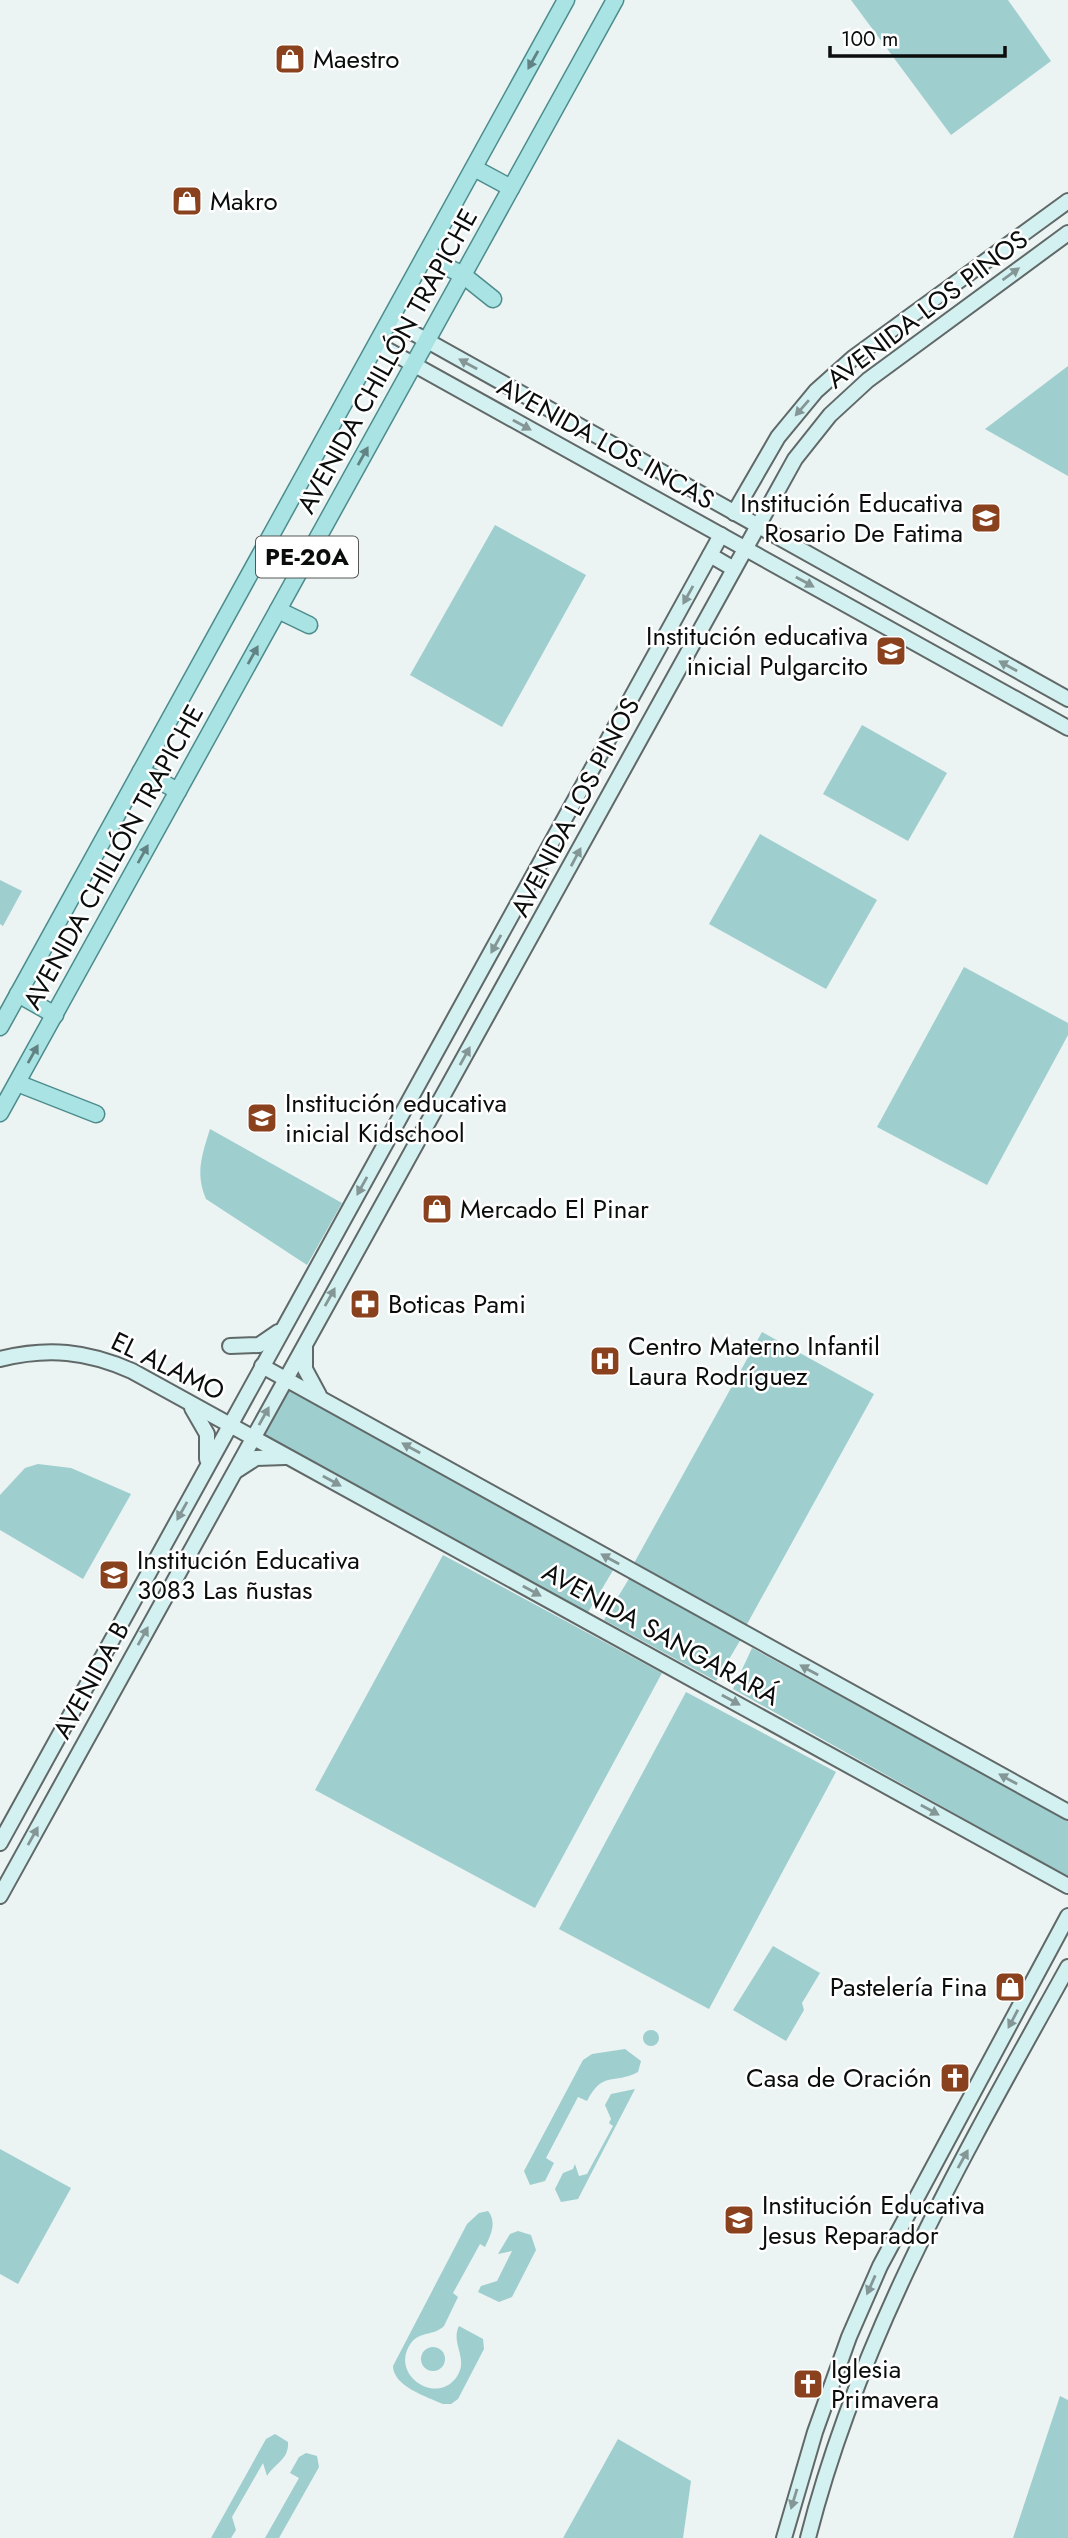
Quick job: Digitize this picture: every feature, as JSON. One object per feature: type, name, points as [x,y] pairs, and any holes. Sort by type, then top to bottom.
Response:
[{"type":"main road","name":"AVENIDA CHILLÓN TRAPICHE","points":[[0,1027],[566,0]]},
{"type":"main road","name":"AVENIDA CHILLÓN TRAPICHE","points":[[0,1113],[615,0]]},
{"type":"main road","points":[[474,168],[511,188]]},
{"type":"main road","points":[[425,256],[463,275],[493,299]]},
{"type":"main road","points":[[278,610],[309,625]]},
{"type":"main road","points":[[141,771],[178,791]]},
{"type":"main road","points":[[18,994],[55,1015]]},
{"type":"main road","points":[[17,1083],[96,1114]]},
{"type":"street","name":"AVENIDA LOS PINOS","points":[[734,513],[778,438],[816,391],[853,358],[1068,201]]},
{"type":"street","name":"AVENIDA LOS PINOS","points":[[285,1378],[795,459],[830,415],[868,380],[1068,233]]},
{"type":"street","name":"AVENIDA LOS INCAS","points":[[390,320],[1068,699]]},
{"type":"street","name":"AVENIDA LOS INCAS","points":[[377,344],[1068,728]]},
{"type":"street","name":"AVENIDA LOS PINOS","points":[[262,1366],[721,535]]},
{"type":"street","points":[[710,555],[734,569]]},
{"type":"street","points":[[379,1157],[401,1170]]},
{"type":"street","points":[[230,1346],[259,1345],[273,1336],[285,1323]]},
{"type":"street","points":[[309,1335],[304,1353],[304,1369],[315,1391],[328,1402]]},
{"type":"street","name":"EL ALAMO","points":[[0,1359],[30,1352],[85,1354],[132,1371],[230,1425]]},
{"type":"street","name":"AVENIDA SANGARARÁ","points":[[262,1366],[1068,1812]]},
{"type":"street","name":"AVENIDA B","points":[[0,1843],[262,1366]]},
{"type":"street","name":"AVENIDA B","points":[[0,1896],[285,1378]]},
{"type":"street","points":[[180,1398],[196,1412],[207,1434],[208,1450],[203,1473]]},
{"type":"street","name":"AVENIDA SANGARARÁ","points":[[230,1425],[1068,1886]]},
{"type":"street","points":[[229,1480],[241,1466],[264,1456],[280,1456],[298,1462]]},
{"type":"street","points":[[105,1651],[128,1663]]},
{"type":"street","points":[[784,2538],[815,2432],[849,2337],[876,2275],[1068,1916]]},
{"type":"street","points":[[808,2538],[853,2396],[897,2286],[932,2215],[1068,1967]]},
{"type":"shaded area","points":[[851,0],[1008,0],[1051,61],[951,135]]},
{"type":"shaded area","points":[[1068,366],[1068,476],[985,429]]},
{"type":"shaded area","points":[[495,525],[586,575],[502,727],[410,675]]},
{"type":"shaded area","points":[[862,725],[947,773],[908,841],[823,794]]},
{"type":"shaded area","points":[[760,834],[877,900],[826,989],[709,924]]},
{"type":"shaded area","points":[[0,880],[22,891],[3,926],[0,924]]},
{"type":"shaded area","points":[[964,967],[1068,1023],[1068,1035],[987,1185],[877,1127]]},
{"type":"shaded area","points":[[210,1129],[342,1203],[307,1265],[206,1199],[200,1172]]},
{"type":"shaded area","points":[[762,1332],[874,1394],[746,1626],[633,1565]]},
{"type":"shaded area","points":[[288,1387],[615,1567],[587,1614],[263,1433]]},
{"type":"shaded area","points":[[38,1464],[71,1468],[131,1494],[83,1579],[0,1530],[0,1495],[25,1468]]},
{"type":"shaded area","points":[[443,1555],[662,1673],[535,1908],[315,1790]]},
{"type":"shaded area","points":[[630,1577],[741,1639],[716,1681],[604,1620]]},
{"type":"shaded area","points":[[752,1648],[1068,1820],[1068,1877],[733,1689]]},
{"type":"shaded area","points":[[686,1692],[836,1772],[709,2009],[559,1929]]},
{"type":"shaded area","points":[[773,1946],[820,1973],[802,2003],[804,2010],[786,2041],[733,2010]]},
{"type":"shaded area","points":[[648,2030],[654,2030],[659,2038],[657,2044],[648,2046],[643,2041],[643,2035]]},
{"type":"shaded area","points":[[625,2049],[641,2061],[638,2072],[598,2085],[587,2101],[578,2097],[546,2158],[554,2163],[545,2181],[530,2185],[524,2171],[583,2060],[592,2054]]},
{"type":"shaded area","points":[[635,2089],[578,2199],[561,2202],[555,2189],[563,2173],[573,2169],[575,2164],[579,2176],[587,2174],[613,2126],[609,2123],[611,2119],[605,2105],[611,2094]]},
{"type":"shaded area","points":[[0,2149],[71,2188],[18,2284],[0,2274]]},
{"type":"shaded area","points":[[488,2211],[493,2224],[489,2238],[485,2247],[480,2244],[453,2293],[458,2297],[444,2326],[415,2339],[406,2354],[410,2375],[426,2387],[437,2389],[447,2386],[460,2371],[461,2358],[457,2339],[459,2326],[483,2339],[484,2349],[458,2399],[451,2404],[443,2404],[405,2385],[394,2373],[393,2366],[467,2224],[479,2213]]},
{"type":"shaded area","points":[[518,2231],[531,2235],[536,2250],[512,2297],[499,2302],[478,2292],[481,2286],[497,2281],[512,2251],[498,2254],[510,2234]]},
{"type":"shaded area","points":[[433,2347],[442,2350],[445,2359],[442,2368],[433,2371],[424,2368],[421,2359],[424,2350]]},
{"type":"shaded area","points":[[1060,2396],[1068,2400],[1068,2538],[1013,2538]]},
{"type":"shaded area","points":[[275,2434],[288,2442],[284,2457],[267,2476],[263,2463],[232,2517],[236,2530],[231,2538],[211,2538],[266,2439]]},
{"type":"shaded area","points":[[618,2439],[691,2481],[683,2538],[563,2538]]},
{"type":"shaded area","points":[[306,2453],[317,2456],[319,2467],[279,2538],[265,2538],[299,2478],[290,2473],[299,2457]]},
{"type":"place","name":"Maestro","points":[[290,59]]},
{"type":"place","name":"Makro","points":[[187,201]]},
{"type":"place","name":"Institución Educativa Rosario De Fatima","points":[[986,518]]},
{"type":"place","name":"Institución educativa inicial Pulgarcito","points":[[891,651]]},
{"type":"place","name":"Institución educativa inicial Kidschool","points":[[262,1118]]},
{"type":"place","name":"Mercado El Pinar","points":[[437,1209]]},
{"type":"place","name":"Boticas Pami","points":[[365,1304]]},
{"type":"place","name":"Centro Materno Infantil Laura Rodríguez","points":[[605,1361]]},
{"type":"place","name":"Institución Educativa 3083 Las ñustas","points":[[114,1575]]},
{"type":"place","name":"Pastelería Fina","points":[[1010,1987]]},
{"type":"place","name":"Casa de Oración","points":[[955,2078]]},
{"type":"place","name":"Institución Educativa Jesus Reparador","points":[[739,2220]]},
{"type":"place","name":"Iglesia Primavera","points":[[808,2384]]}]
